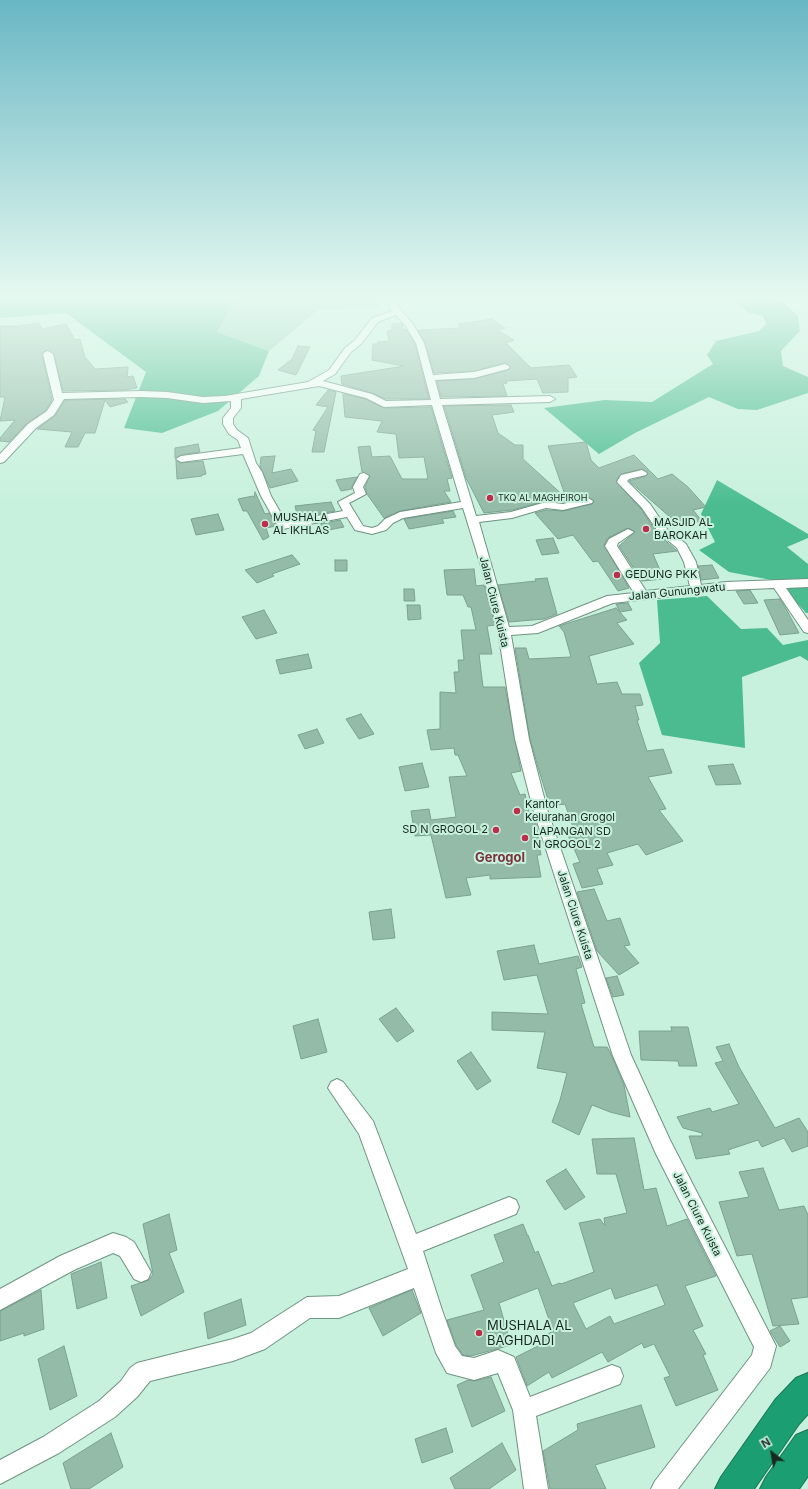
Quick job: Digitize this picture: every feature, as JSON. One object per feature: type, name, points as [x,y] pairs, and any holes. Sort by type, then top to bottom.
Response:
[{"type":"highway","points":[[733,1489],[787,1412],[808,1390]]},
{"type":"highway","points":[[778,1489],[808,1447]]},
{"type":"street","points":[[0,460],[32,426],[52,413],[59,400],[59,396],[51,365]]},
{"type":"street","points":[[312,384],[332,372],[337,365]]},
{"type":"street","name":"Jalan Ciure Kuista","points":[[426,365],[466,504],[486,564],[504,631],[522,739],[540,809],[622,1056],[663,1147],[765,1346],[765,1354],[762,1360],[663,1489]]},
{"type":"street","points":[[430,378],[474,375],[505,368]]},
{"type":"street","points":[[59,396],[141,394],[203,400],[236,398],[325,383],[345,391],[369,396],[384,404],[550,400]]},
{"type":"street","points":[[236,398],[236,408],[228,418],[228,424],[233,432],[243,438],[250,462],[257,472],[282,526],[291,526],[350,513]]},
{"type":"street","points":[[181,459],[247,450]]},
{"type":"street","points":[[642,473],[625,477],[622,482],[646,506],[663,531],[682,546],[690,562],[696,588]]},
{"type":"street","points":[[364,476],[358,487],[361,494],[343,502],[359,528],[370,532],[382,528],[389,521],[400,515],[466,504]]},
{"type":"street","points":[[471,520],[516,514],[546,505],[562,507],[588,501]]},
{"type":"street","points":[[628,532],[613,541],[611,546],[642,595]]},
{"type":"street","name":"Jalan Gunungwatu","points":[[504,631],[534,630],[601,602],[642,595],[696,588],[808,583]]},
{"type":"street","points":[[777,584],[808,629]]},
{"type":"street","points":[[337,1088],[366,1128],[411,1246],[447,1353],[456,1365],[474,1369],[498,1361],[503,1362],[506,1365],[524,1410],[536,1489]]},
{"type":"street","points":[[411,1246],[509,1207]]},
{"type":"street","points":[[0,1300],[67,1262],[112,1243],[119,1244],[127,1249],[141,1272]]},
{"type":"street","points":[[0,1472],[51,1445],[107,1409],[129,1389],[138,1376],[145,1371],[233,1350],[260,1339],[307,1308],[339,1307],[420,1275]]},
{"type":"street","points":[[524,1410],[612,1376]]},
{"type":"green space","points":[[137,365],[263,365],[259,376],[218,411],[162,433],[124,428],[146,372]]},
{"type":"green space","points":[[711,365],[783,365],[808,377],[808,393],[757,410],[738,409],[709,397],[635,433],[599,454],[544,408],[605,400],[652,402]]},
{"type":"green space","points":[[717,480],[808,534],[808,538],[787,547],[808,564],[808,613],[806,613],[777,581],[729,572],[699,550],[715,542],[701,514]]},
{"type":"green space","points":[[707,596],[741,629],[767,628],[783,645],[808,640],[808,661],[800,656],[742,677],[745,748],[662,735],[639,663],[660,643],[657,600]]},
{"type":"building","points":[[0,365],[44,365],[52,400],[46,410],[27,423],[9,442],[0,441],[0,438],[15,420],[0,421],[5,397],[0,397]]},
{"type":"building","points":[[57,365],[92,365],[95,369],[128,367],[127,377],[133,376],[137,388],[124,390],[63,391]]},
{"type":"building","points":[[284,365],[301,365],[296,375],[278,370]]},
{"type":"building","points":[[401,365],[420,365],[429,399],[386,399],[342,384],[341,376],[404,366]]},
{"type":"building","points":[[432,365],[495,365],[474,371],[434,373]]},
{"type":"building","points":[[509,365],[528,365],[531,368],[569,365],[577,377],[568,378],[568,392],[543,393],[537,379],[506,381],[507,383],[503,384],[507,396],[441,397],[437,381],[474,379],[508,370],[511,367]]},
{"type":"building","points":[[328,390],[336,392],[324,452],[312,452],[316,431],[313,430],[328,407],[316,405]]},
{"type":"building","points":[[343,394],[365,399],[384,408],[431,407],[452,478],[447,479],[450,491],[444,491],[451,502],[400,511],[384,518],[367,494],[365,487],[370,476],[362,472],[358,447],[370,446],[372,457],[390,456],[402,479],[428,479],[424,457],[399,458],[396,434],[377,432],[382,421],[345,417]]},
{"type":"building","points":[[125,399],[128,402],[110,407],[105,400],[95,433],[85,433],[78,447],[65,447],[72,432],[37,429],[55,416],[65,400]]},
{"type":"building","points":[[511,405],[514,412],[492,415],[498,433],[515,445],[523,445],[523,459],[566,498],[548,446],[586,442],[591,460],[599,468],[634,455],[658,479],[672,474],[688,487],[706,507],[693,510],[702,521],[679,525],[629,481],[646,476],[648,472],[642,469],[621,474],[616,481],[641,509],[658,534],[677,551],[653,554],[664,579],[642,581],[619,546],[635,532],[627,528],[608,538],[604,545],[629,588],[618,591],[598,561],[593,562],[573,535],[558,539],[535,513],[546,510],[563,511],[592,504],[594,501],[589,497],[563,502],[546,501],[512,510],[484,513],[466,478],[444,406]]},
{"type":"building","points":[[198,444],[200,452],[181,455],[175,458],[175,448]]},
{"type":"building","points":[[275,456],[272,473],[291,469],[298,481],[270,488],[260,466],[261,457]]},
{"type":"building","points":[[176,461],[181,463],[203,461],[206,474],[202,476],[177,479]]},
{"type":"building","points":[[357,477],[352,489],[341,491],[336,480]]},
{"type":"building","points":[[255,492],[265,514],[269,513],[276,526],[266,528],[269,537],[263,540],[247,511],[243,511],[238,499],[253,496],[254,498]]},
{"type":"building","points":[[331,502],[335,511],[298,518],[295,506]]},
{"type":"building","points":[[453,511],[456,517],[442,519],[444,523],[409,529],[404,519]]},
{"type":"building","points":[[218,514],[224,530],[196,535],[191,519]]},
{"type":"building","points":[[340,520],[344,527],[323,531],[320,524]]},
{"type":"building","points":[[553,538],[559,553],[542,555],[536,540]]},
{"type":"building","points":[[292,555],[300,564],[272,574],[274,576],[257,583],[245,570]]},
{"type":"building","points":[[335,560],[347,560],[347,571],[335,571]]},
{"type":"building","points":[[712,565],[719,578],[701,580],[698,566]]},
{"type":"building","points":[[474,569],[476,586],[484,585],[495,625],[487,626],[492,654],[479,654],[483,687],[505,687],[521,771],[511,773],[520,795],[525,794],[531,821],[535,821],[536,824],[541,855],[537,855],[541,877],[490,879],[490,875],[466,878],[471,895],[446,898],[431,835],[415,836],[411,811],[429,809],[431,820],[456,817],[449,777],[467,776],[458,755],[455,755],[454,748],[431,750],[427,730],[440,729],[440,692],[456,693],[454,672],[459,672],[458,660],[464,660],[461,630],[476,630],[471,607],[468,607],[463,595],[447,595],[444,570]]},
{"type":"building","points":[[547,578],[557,614],[544,619],[509,622],[498,585],[536,581],[535,579]]},
{"type":"building","points":[[404,589],[414,589],[415,601],[404,601]]},
{"type":"building","points":[[750,590],[758,603],[744,604],[736,591]]},
{"type":"building","points":[[780,599],[799,633],[780,635],[764,600]]},
{"type":"building","points":[[628,603],[632,610],[620,612],[616,604]]},
{"type":"building","points":[[407,605],[420,605],[421,619],[408,620]]},
{"type":"building","points":[[616,608],[627,620],[617,623],[634,644],[589,656],[597,684],[617,682],[622,694],[640,694],[643,705],[635,706],[639,720],[637,720],[647,751],[663,749],[672,773],[648,777],[666,809],[659,810],[683,841],[646,855],[638,844],[607,853],[613,865],[597,869],[603,884],[582,888],[573,864],[580,862],[565,829],[573,827],[565,804],[550,806],[530,739],[515,648],[526,648],[529,659],[571,657],[564,632],[559,626]]},
{"type":"building","points":[[264,610],[277,633],[256,639],[242,617]]},
{"type":"building","points":[[308,654],[312,668],[280,674],[276,660]]},
{"type":"building","points":[[361,714],[374,734],[359,739],[346,719]]},
{"type":"building","points":[[317,729],[324,743],[305,749],[298,735]]},
{"type":"building","points":[[422,763],[429,787],[405,791],[399,767]]},
{"type":"building","points":[[733,764],[741,784],[716,785],[708,766]]},
{"type":"building","points":[[594,889],[607,921],[620,918],[630,945],[624,946],[639,963],[619,975],[597,951],[577,892]]},
{"type":"building","points":[[391,909],[395,938],[373,940],[369,912]]},
{"type":"building","points":[[534,945],[539,964],[578,956],[582,967],[576,969],[585,1003],[581,1004],[594,1047],[607,1047],[610,1052],[624,1085],[630,1117],[610,1112],[592,1105],[579,1135],[552,1122],[560,1100],[567,1073],[537,1068],[545,1032],[492,1030],[492,1012],[548,1014],[537,975],[504,980],[497,951]]},
{"type":"building","points":[[617,976],[624,995],[613,997],[606,978]]},
{"type":"building","points":[[396,1008],[414,1031],[397,1042],[379,1019]]},
{"type":"building","points":[[318,1019],[327,1052],[301,1059],[293,1026]]},
{"type":"building","points":[[671,1027],[688,1027],[697,1066],[679,1066],[678,1061],[641,1060],[639,1031],[672,1031]]},
{"type":"building","points":[[729,1044],[739,1067],[775,1128],[799,1118],[808,1132],[808,1146],[792,1152],[784,1138],[762,1147],[758,1140],[728,1150],[730,1154],[696,1159],[689,1136],[702,1136],[702,1133],[683,1128],[677,1117],[710,1108],[712,1112],[739,1104],[715,1063],[723,1061],[716,1047]]},
{"type":"building","points":[[471,1052],[491,1081],[477,1090],[457,1061]]},
{"type":"building","points":[[634,1138],[644,1190],[656,1188],[667,1226],[687,1219],[716,1276],[685,1286],[703,1326],[693,1330],[706,1354],[703,1355],[718,1390],[676,1406],[664,1378],[670,1376],[654,1344],[644,1348],[642,1343],[608,1362],[602,1352],[552,1378],[549,1372],[527,1386],[516,1357],[540,1345],[538,1340],[553,1331],[538,1288],[499,1303],[511,1345],[471,1356],[463,1355],[456,1345],[447,1320],[484,1310],[471,1275],[504,1262],[494,1235],[523,1224],[527,1234],[526,1235],[528,1235],[535,1253],[538,1251],[552,1286],[594,1272],[579,1223],[600,1219],[605,1226],[604,1218],[627,1213],[616,1174],[597,1174],[592,1139]],"holes":[[[657,1285],[665,1305],[614,1324],[610,1316],[586,1329],[573,1303],[611,1288],[615,1299]]]},
{"type":"building","points":[[763,1168],[779,1210],[804,1206],[808,1215],[808,1297],[791,1299],[799,1324],[773,1326],[752,1254],[737,1256],[719,1202],[749,1197],[739,1172]]},
{"type":"building","points":[[566,1169],[585,1197],[565,1210],[546,1181]]},
{"type":"building","points":[[169,1214],[177,1250],[169,1253],[184,1292],[141,1316],[131,1286],[149,1280],[153,1274],[143,1224]]},
{"type":"building","points":[[101,1262],[107,1298],[77,1309],[71,1274]]},
{"type":"building","points":[[41,1290],[44,1329],[24,1336],[24,1333],[0,1341],[0,1311]]},
{"type":"building","points":[[412,1290],[421,1313],[383,1336],[369,1308]]},
{"type":"building","points":[[241,1299],[246,1325],[208,1339],[204,1313]]},
{"type":"building","points":[[780,1326],[790,1341],[780,1347],[770,1331]]},
{"type":"building","points":[[64,1346],[77,1396],[50,1410],[38,1359]]},
{"type":"building","points":[[491,1377],[505,1411],[472,1427],[457,1385],[468,1380],[474,1381]]},
{"type":"building","points":[[641,1405],[655,1447],[595,1465],[606,1489],[550,1489],[543,1451],[578,1430],[577,1424]]},
{"type":"building","points":[[446,1428],[453,1452],[422,1463],[415,1439]]},
{"type":"building","points":[[111,1433],[123,1467],[89,1489],[71,1489],[63,1463]]},
{"type":"building","points":[[502,1443],[516,1470],[489,1489],[455,1489],[450,1478]]},
{"type":"place","name":"TKQ AL MAGHFIROH","points":[[490,498]]},
{"type":"place","name":"MUSHALA AL IKHLAS","points":[[265,524]]},
{"type":"place","name":"MASJID AL BAROKAH","points":[[646,529]]},
{"type":"place","name":"GEDUNG PKK","points":[[617,575]]},
{"type":"place","name":"Kantor Kelurahan Grogol","points":[[517,811]]},
{"type":"place","name":"SD N GROGOL 2","points":[[496,830]]},
{"type":"place","name":"LAPANGAN SD N GROGOL 2","points":[[525,838]]},
{"type":"place","name":"MUSHALA AL BAGHDADI","points":[[479,1333]]},
{"type":"district","name":"Gerogol","points":[[500,858]]}]
